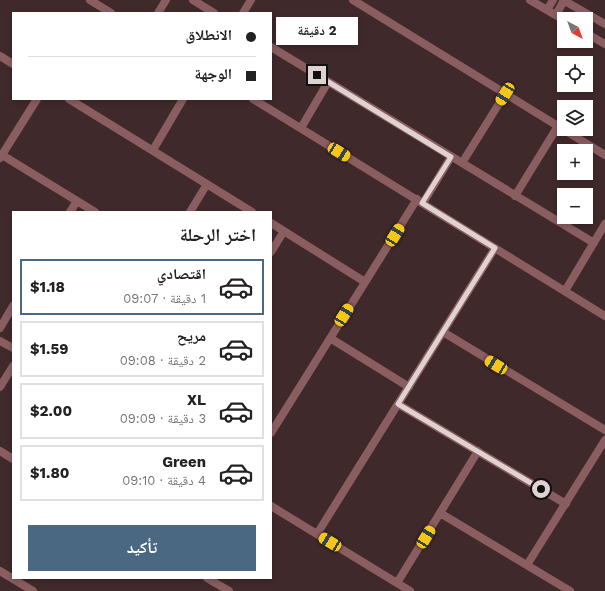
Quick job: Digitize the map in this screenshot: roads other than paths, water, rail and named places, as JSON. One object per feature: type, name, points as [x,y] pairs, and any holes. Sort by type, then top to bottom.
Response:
[{"type":"street","points":[[90,0],[109,12]]},
{"type":"street","points":[[159,12],[166,0]]},
{"type":"street","points":[[193,0],[212,12]]},
{"type":"street","points":[[244,12],[251,0]]},
{"type":"street","points":[[353,0],[557,125]]},
{"type":"street","points":[[530,0],[556,15],[563,0],[605,24]]},
{"type":"street","points":[[547,10],[553,0]]},
{"type":"street","points":[[593,37],[605,44]]},
{"type":"street","points":[[272,48],[594,243]]},
{"type":"street","points":[[0,56],[12,63]]},
{"type":"street","points":[[300,128],[328,82]]},
{"type":"street","points":[[462,163],[505,94]]},
{"type":"street","points":[[36,100],[1,157],[93,211]]},
{"type":"street","points":[[71,100],[250,211]]},
{"type":"street","points":[[153,150],[182,100]]},
{"type":"street","points":[[254,100],[605,316]]},
{"type":"street","points":[[515,196],[557,128]]},
{"type":"street","points":[[574,136],[605,155]]},
{"type":"street","points":[[272,431],[365,282],[451,157]]},
{"type":"street","points":[[191,211],[207,184]]},
{"type":"street","points":[[71,211],[77,201]]},
{"type":"street","points":[[565,291],[605,224]]},
{"type":"street","points":[[272,225],[365,282]]},
{"type":"street","points":[[272,250],[284,231]]},
{"type":"street","points":[[317,534],[495,248]]},
{"type":"street","points":[[0,328],[12,308]]},
{"type":"street","points":[[443,332],[604,429]]},
{"type":"street","points":[[330,338],[409,387]]},
{"type":"street","points":[[0,341],[12,347]]},
{"type":"street","points":[[0,387],[12,368]]},
{"type":"street","points":[[398,404],[566,504]]},
{"type":"street","points":[[527,565],[605,440]]},
{"type":"street","points":[[0,451],[12,458]]},
{"type":"street","points":[[397,584],[478,452]]},
{"type":"street","points":[[272,507],[410,591]]},
{"type":"street","points":[[440,513],[570,591]]},
{"type":"street","points":[[0,571],[12,578]]},
{"type":"street","points":[[13,579],[33,591]]},
{"type":"street","points":[[210,579],[229,591]]}]
